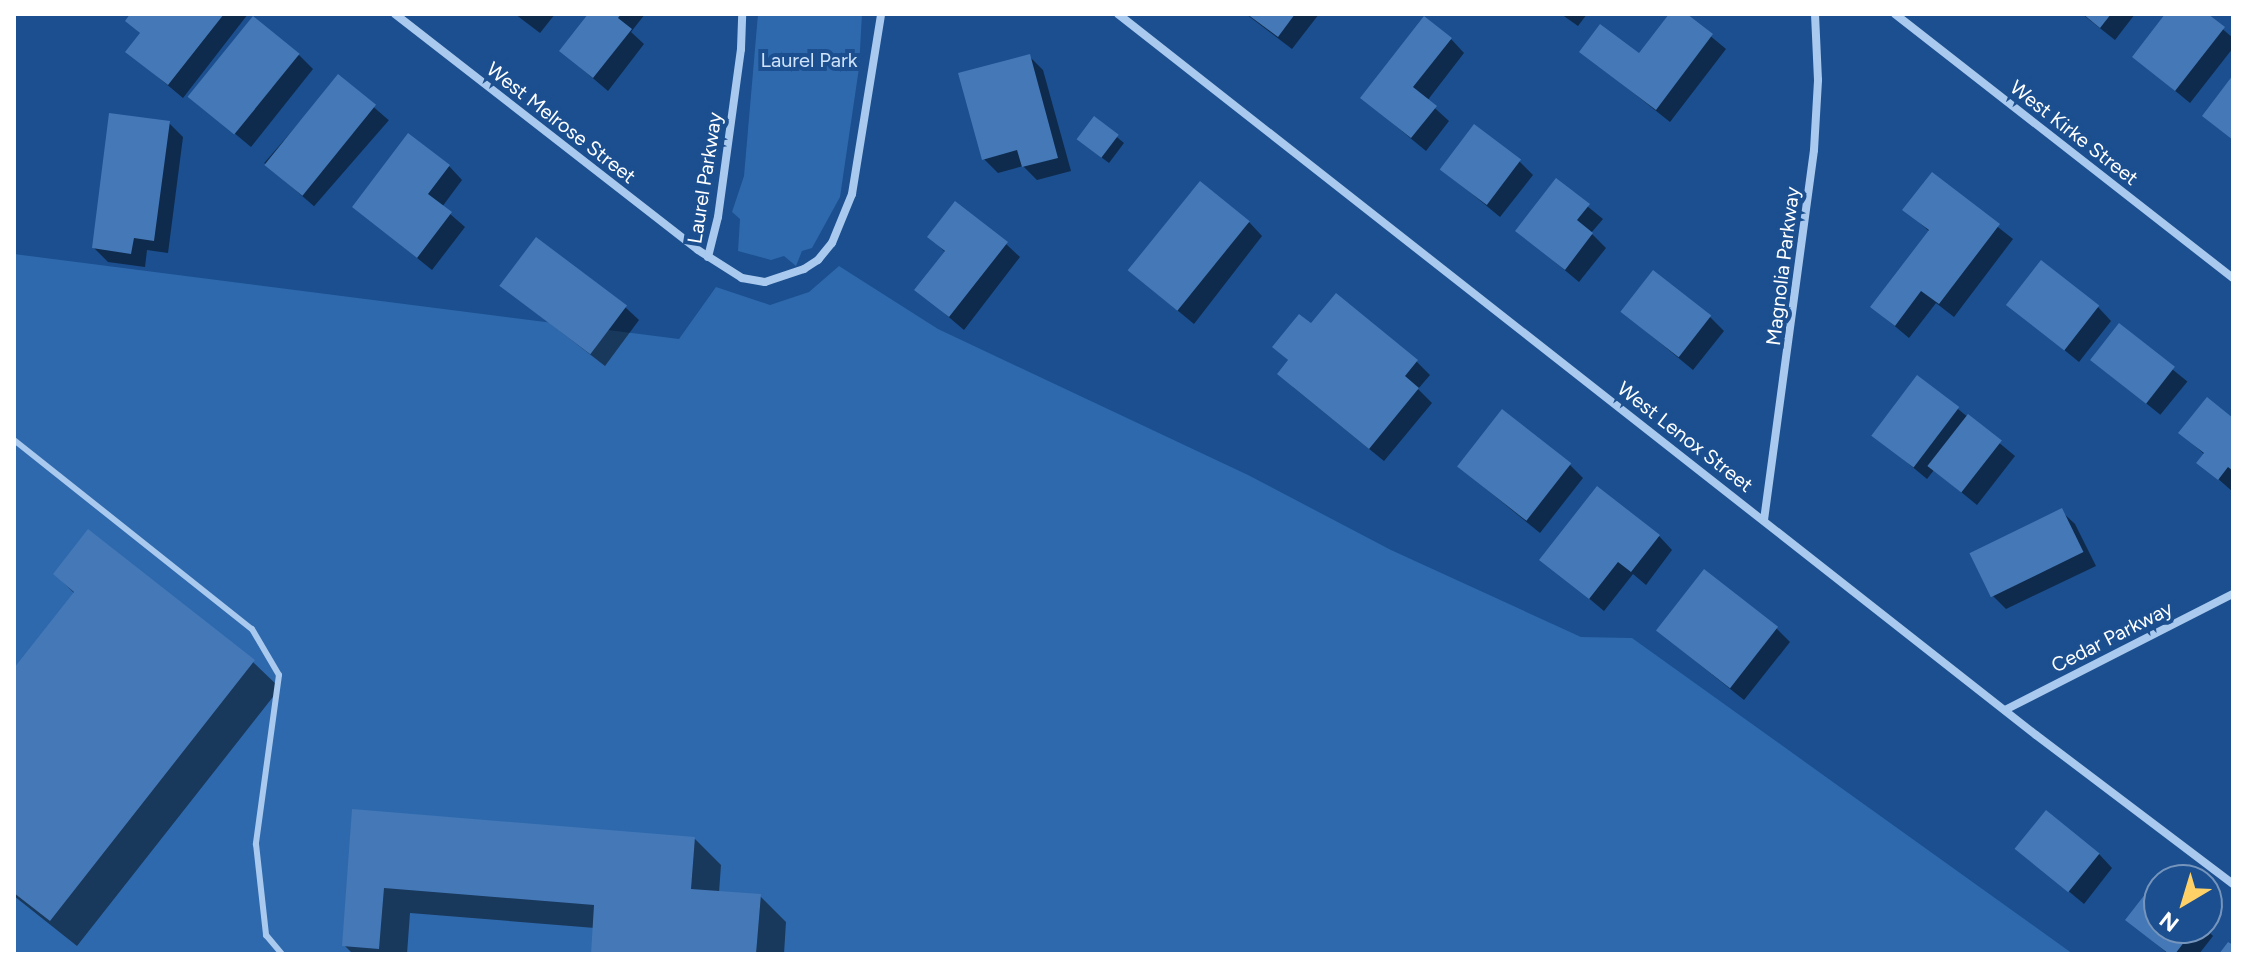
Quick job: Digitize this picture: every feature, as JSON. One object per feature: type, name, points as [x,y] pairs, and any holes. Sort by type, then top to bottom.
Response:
[{"type":"street","name":"West Melrose Street","points":[[395,14],[708,257]]},
{"type":"street","name":"Laurel Parkway","points":[[742,14],[741,49],[720,201],[708,257],[742,278],[765,282],[804,269],[818,260],[832,243],[852,194],[881,14]]},
{"type":"street","name":"West Lenox Street","points":[[1118,14],[2005,710],[2233,884]]},
{"type":"street","name":"Magnolia Parkway","points":[[1764,520],[1814,150],[1818,80],[1815,14]]},
{"type":"street","name":"West Kirke Street","points":[[1895,14],[2233,278]]},
{"type":"street","name":"Cedar Parkway","points":[[2005,710],[2233,594]]},
{"type":"lane","points":[[14,440],[252,629],[279,675],[256,844],[266,935],[282,954]]},
{"type":"green space","name":"Laurel Park","points":[[758,14],[862,14],[859,68],[840,197],[812,248],[802,251],[796,266],[784,256],[771,260],[738,251],[740,219],[732,212],[744,176]]},
{"type":"green space","points":[[14,254],[679,339],[716,287],[770,305],[809,292],[839,266],[938,329],[1248,475],[1391,550],[1581,637],[1632,638],[2073,954],[14,954]]},
{"type":"building","points":[[130,14],[224,14],[168,85],[125,52],[140,33],[125,21]]},
{"type":"building","points":[[588,14],[621,14],[618,18],[632,29],[593,78],[559,51]]},
{"type":"building","points":[[1247,14],[1295,14],[1278,37]]},
{"type":"building","points":[[1669,14],[1687,14],[1713,34],[1656,110],[1579,52],[1600,24],[1639,53]]},
{"type":"building","points":[[2083,14],[2111,14],[2100,28]]},
{"type":"building","points":[[2165,14],[2208,14],[2225,27],[2175,91],[2132,57]]},
{"type":"building","points":[[253,16],[300,54],[234,135],[188,97]]},
{"type":"building","points":[[1424,16],[1452,38],[1413,87],[1437,106],[1411,138],[1360,98]]},
{"type":"building","points":[[1030,54],[1058,158],[1022,167],[1017,150],[982,160],[958,73]]},
{"type":"building","points":[[338,74],[376,105],[302,196],[264,165]]},
{"type":"building","points":[[2233,75],[2233,140],[2202,116]]},
{"type":"building","points":[[109,113],[170,121],[154,241],[134,238],[131,254],[92,248]]},
{"type":"building","points":[[1094,116],[1119,135],[1101,158],[1077,139]]},
{"type":"building","points":[[1474,124],[1521,160],[1487,205],[1440,170]]},
{"type":"building","points":[[408,133],[450,165],[428,194],[452,212],[417,258],[352,207]]},
{"type":"building","points":[[1932,172],[2000,224],[1939,304],[1921,291],[1895,326],[1870,307],[1929,230],[1902,210]]},
{"type":"building","points":[[1556,178],[1590,204],[1577,220],[1593,233],[1565,270],[1515,231]]},
{"type":"building","points":[[1200,181],[1250,221],[1177,311],[1128,270]]},
{"type":"building","points":[[955,201],[1008,242],[949,317],[914,290],[945,251],[927,237]]},
{"type":"building","points":[[536,237],[627,306],[590,354],[499,286]]},
{"type":"building","points":[[2041,260],[2099,306],[2064,350],[2006,305]]},
{"type":"building","points":[[1653,270],[1711,316],[1679,357],[1620,312]]},
{"type":"building","points":[[1336,293],[1418,360],[1405,376],[1419,388],[1369,449],[1277,374],[1288,360],[1272,347],[1299,314],[1311,323]]},
{"type":"building","points":[[2119,323],[2175,367],[2146,404],[2090,360]]},
{"type":"building","points":[[1917,375],[1959,407],[1914,468],[1871,436]]},
{"type":"building","points":[[2207,397],[2233,418],[2233,471],[2228,467],[2218,480],[2196,463],[2204,453],[2178,433]]},
{"type":"building","points":[[1502,409],[1571,463],[1526,521],[1457,467]]},
{"type":"building","points":[[1968,414],[2002,440],[1961,492],[1927,466]]},
{"type":"building","points":[[1597,486],[1660,535],[1631,572],[1618,562],[1589,599],[1539,560]]},
{"type":"building","points":[[2062,508],[2083,552],[1991,597],[1969,553]]},
{"type":"building","points":[[88,529],[255,660],[50,921],[14,893],[14,668],[74,592],[53,574]]},
{"type":"building","points":[[1704,569],[1778,627],[1730,688],[1656,630]]},
{"type":"building","points":[[352,809],[695,837],[691,889],[761,894],[756,954],[591,954],[594,905],[384,888],[379,949],[342,946]]},
{"type":"building","points":[[2046,810],[2100,853],[2068,892],[2015,849]]},
{"type":"building","points":[[2143,897],[2143,934],[2125,920]]},
{"type":"building","points":[[2228,942],[2233,945],[2233,954],[2219,954]]},
{"type":"building","points":[[2156,944],[2183,944],[2175,954],[2169,954]]}]
